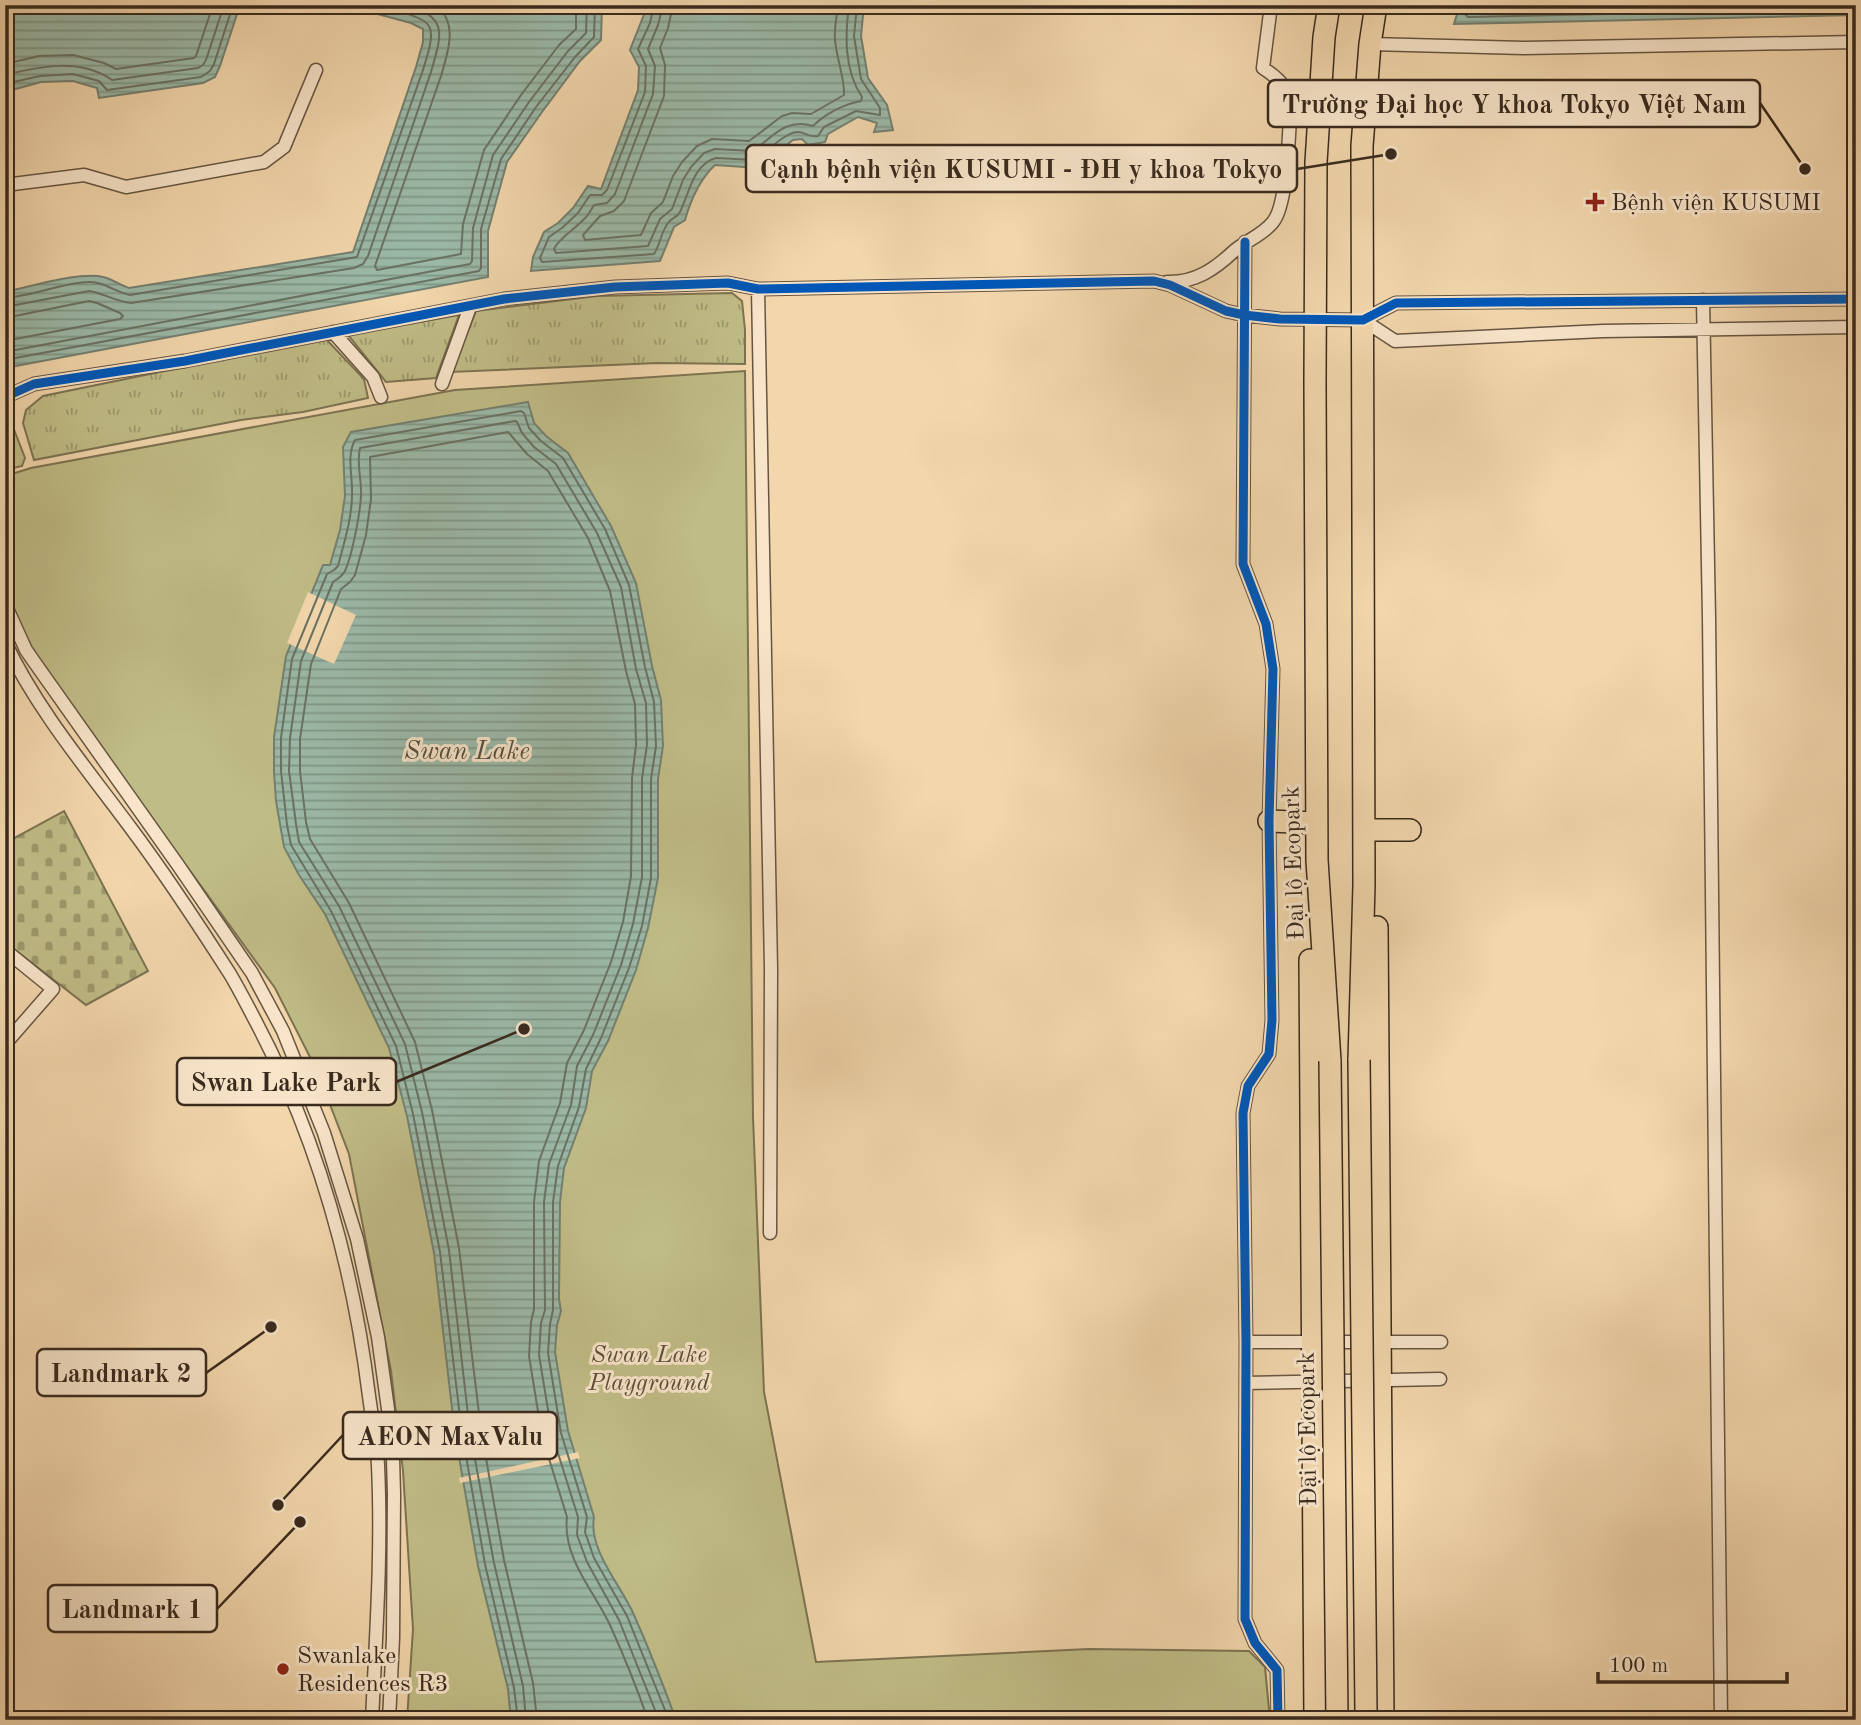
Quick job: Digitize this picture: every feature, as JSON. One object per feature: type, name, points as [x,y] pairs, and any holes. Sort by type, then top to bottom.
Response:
[{"type":"highway","name":"Đại lộ Ecopark","points":[[1329,5],[1324,37],[1316,162],[1316,823],[1330,1061],[1337,1719]]},
{"type":"highway","points":[[1372,1717],[1359,1060],[1364,885],[1362,146],[1370,44],[1376,5]]},
{"type":"highway","points":[[1269,821],[1316,823]]},
{"type":"highway","points":[[1364,830],[1410,830]]},
{"type":"highway","points":[[1315,1720],[1310,920],[1317,860]]},
{"type":"highway","points":[[1364,885],[1377,925],[1380,1380],[1372,1717]]},
{"type":"street","points":[[5,397],[34,384],[185,361],[505,299],[615,287],[728,283],[758,289],[1176,282],[1196,278],[1217,267],[1245,242],[1264,231],[1274,222],[1282,205],[1291,100],[1285,86],[1263,68],[1271,5]]},
{"type":"street","points":[[1370,44],[1524,48],[1856,42]]},
{"type":"street","points":[[5,185],[84,175],[126,187],[264,162],[284,147],[316,71]]},
{"type":"street","points":[[1245,242],[1243,564],[1266,624],[1273,669],[1269,821],[1272,1020],[1269,1054],[1248,1086],[1243,1113],[1245,1619],[1255,1643],[1277,1671],[1278,1720]]},
{"type":"street","points":[[1154,281],[1170,285],[1215,307],[1244,315],[1317,321],[1363,320],[1395,303],[1856,299]]},
{"type":"street","points":[[758,289],[771,969],[770,1233]]},
{"type":"street","points":[[1703,300],[1710,671],[1721,1720]]},
{"type":"street","points":[[442,384],[470,307]]},
{"type":"street","points":[[1363,320],[1395,341],[1604,331],[1856,327]]},
{"type":"street","points":[[333,332],[373,377],[381,397]]},
{"type":"street","points":[[5,604],[26,650],[252,973],[283,1031],[313,1102],[356,1239],[379,1337],[393,1458],[394,1494],[393,1638],[389,1720]]},
{"type":"street","points":[[5,642],[34,694],[165,874],[232,978],[270,1048],[297,1108],[341,1241],[356,1312],[378,1464],[380,1575],[372,1720]]},
{"type":"street","points":[[12,657],[26,650]]},
{"type":"street","points":[[165,874],[178,865]]},
{"type":"street","points":[[5,950],[53,989],[5,1044]]},
{"type":"street","points":[[297,1108],[313,1102]]},
{"type":"street","points":[[1246,1342],[1441,1342]]},
{"type":"street","points":[[1246,1383],[1440,1379]]},
{"type":"street","points":[[378,1493],[394,1494]]},
{"type":"green space","points":[[732,293],[742,301],[745,364],[657,363],[451,372],[476,311],[597,296]]},
{"type":"green space","points":[[459,315],[436,378],[386,382],[348,335]]},
{"type":"green space","points":[[325,338],[364,379],[368,398],[34,460],[23,423],[26,410],[43,396]]},
{"type":"green space","name":"Swan Lake Playground","points":[[745,371],[753,1117],[764,1392],[816,1662],[1089,1649],[1249,1651],[1265,1667],[1270,1720],[407,1720],[413,1629],[403,1471],[391,1371],[349,1154],[317,1071],[275,988],[37,660],[5,593],[5,476],[31,468],[455,390]]},
{"type":"green space","points":[[13,427],[25,458],[22,466],[5,470],[5,430]]},
{"type":"green space","points":[[64,811],[148,971],[86,1005],[5,942],[5,843]]},
{"type":"water","points":[[5,5],[240,5],[215,77],[203,83],[99,98],[97,88],[73,81],[41,82],[5,92]]},
{"type":"water","points":[[344,5],[602,5],[601,40],[580,61],[507,162],[488,231],[488,277],[5,368],[5,292],[82,276],[106,278],[129,288],[353,252],[416,67],[423,42],[423,29],[411,23]]},
{"type":"water","points":[[649,5],[864,5],[861,36],[868,78],[887,105],[893,130],[874,132],[877,123],[858,117],[828,134],[825,142],[808,145],[802,139],[793,140],[758,168],[715,165],[696,190],[685,220],[674,227],[660,261],[531,271],[533,257],[544,232],[573,208],[588,186],[601,189],[638,90],[639,67],[630,50]]},
{"type":"water","points":[[1460,5],[1856,5],[1856,15],[1454,24]]},
{"type":"water","name":"Swan Lake","points":[[528,402],[534,423],[568,453],[611,526],[636,583],[661,700],[663,746],[658,779],[658,878],[636,970],[608,1041],[592,1071],[586,1108],[564,1168],[560,1202],[561,1311],[555,1352],[568,1431],[594,1517],[596,1542],[634,1615],[676,1720],[511,1720],[508,1689],[478,1566],[455,1434],[434,1253],[407,1116],[389,1048],[325,914],[284,847],[276,801],[274,737],[286,656],[323,565],[330,565],[340,530],[345,496],[343,447],[351,432]]},
{"type":"pier","points":[[308,592],[356,615],[334,664],[287,643]]},
{"type":"pier","points":[[578,1452],[580,1458],[460,1483],[459,1478]]},
{"type":"cycle path","points":[[1245,242],[1243,564],[1266,624],[1273,669],[1269,821],[1272,1020],[1269,1054],[1248,1086],[1243,1113],[1245,1619],[1255,1643],[1277,1670],[1278,1720]]},
{"type":"cycle path","points":[[5,397],[34,384],[185,361],[504,299],[615,287],[728,283],[758,289],[1154,281],[1170,285],[1226,311],[1244,315],[1280,319],[1363,320],[1396,303],[1856,299]]},
{"type":"place","name":"Cạnh bệnh viện KUSUMI - ĐH y khoa Tokyo","points":[[1391,154]]},
{"type":"place","name":"Trường Đại học Y khoa Tokyo Việt Nam","points":[[1805,169]]},
{"type":"place","name":"Bệnh viện KUSUMI","points":[[1595,202]]},
{"type":"place","name":"Swan Lake Park","points":[[524,1029]]},
{"type":"place","name":"Landmark 2","points":[[271,1327]]},
{"type":"place","name":"AEON MaxValu","points":[[278,1505]]},
{"type":"place","name":"Landmark 1","points":[[300,1522]]},
{"type":"place","name":"Swanlake Residences R3","points":[[283,1669]]}]
